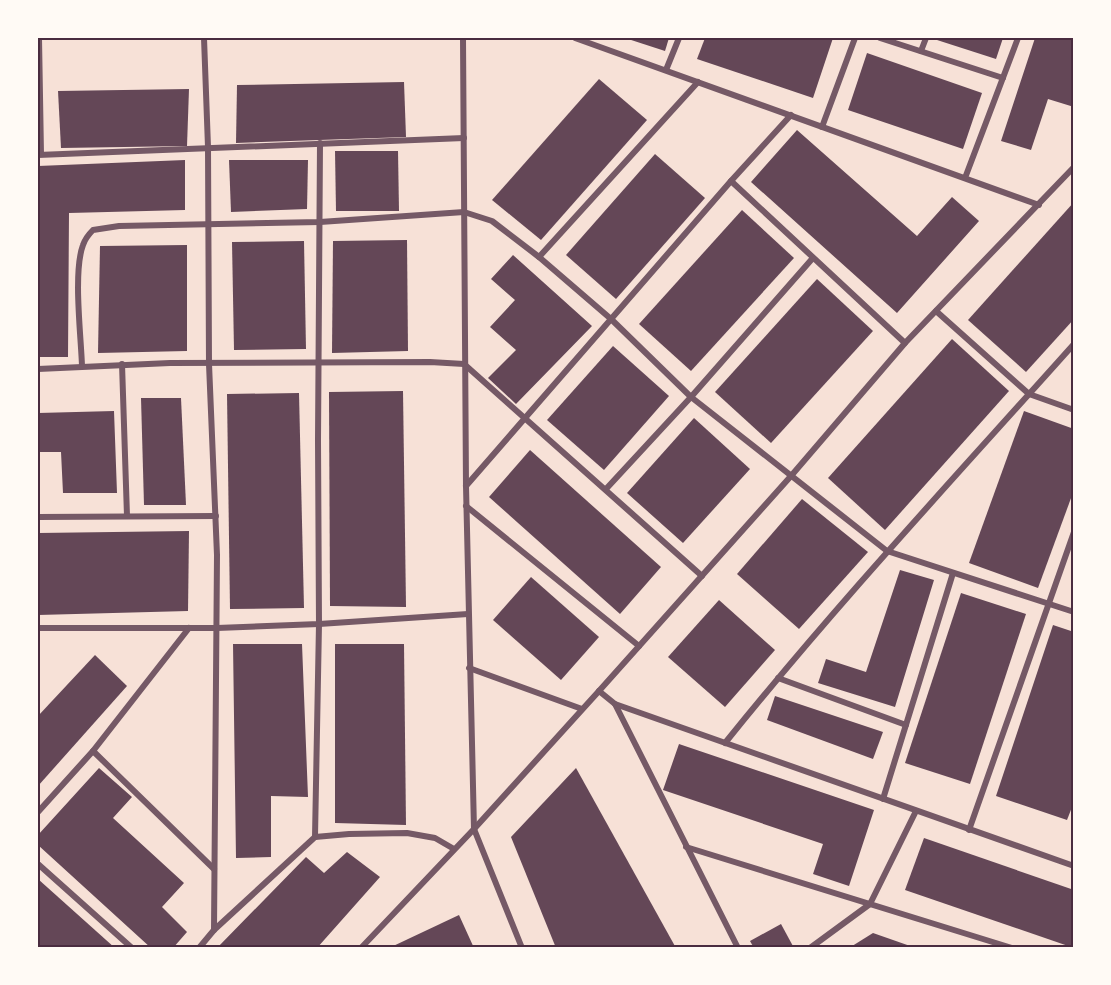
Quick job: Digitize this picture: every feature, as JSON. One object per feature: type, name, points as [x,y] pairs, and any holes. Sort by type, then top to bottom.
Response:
[{"type":"street","points":[[39,38],[39,155],[464,138]]},
{"type":"street","points":[[204,38],[208,147],[209,364],[216,516],[218,628],[214,930]]},
{"type":"street","points":[[463,38],[464,364],[474,829],[522,948]]},
{"type":"street","points":[[575,38],[1039,205]]},
{"type":"street","points":[[666,70],[680,38]]},
{"type":"street","points":[[822,127],[855,38]]},
{"type":"street","points":[[880,38],[1002,78]]},
{"type":"street","points":[[921,51],[926,38]]},
{"type":"street","points":[[965,178],[1018,38]]},
{"type":"street","points":[[539,257],[698,82]]},
{"type":"street","points":[[466,486],[791,115]]},
{"type":"street","points":[[315,837],[319,624],[320,143]]},
{"type":"street","points":[[361,948],[474,829],[599,691],[791,476],[905,343],[1074,167]]},
{"type":"street","points":[[731,181],[812,259],[905,343]]},
{"type":"street","points":[[82,366],[80,256],[83,243],[93,230],[104,227],[207,223],[320,222],[464,212],[492,221],[539,257],[611,319],[691,397],[887,552],[1074,612]]},
{"type":"street","points":[[606,489],[691,397],[812,259]]},
{"type":"street","points":[[936,311],[1029,394],[1074,410]]},
{"type":"street","points":[[725,743],[887,552],[1074,344]]},
{"type":"street","points":[[38,369],[122,364],[318,362],[464,364],[702,576]]},
{"type":"street","points":[[122,364],[127,516]]},
{"type":"street","points":[[466,506],[639,646]]},
{"type":"street","points":[[38,517],[216,516]]},
{"type":"street","points":[[969,830],[1074,532]]},
{"type":"street","points":[[883,799],[953,573]]},
{"type":"street","points":[[38,628],[218,628],[468,614]]},
{"type":"street","points":[[38,812],[93,751],[189,628]]},
{"type":"street","points":[[469,668],[582,709]]},
{"type":"street","points":[[778,678],[906,725]]},
{"type":"street","points":[[599,691],[615,704],[1074,866]]},
{"type":"street","points":[[615,704],[738,948]]},
{"type":"street","points":[[93,751],[214,869]]},
{"type":"street","points":[[810,948],[870,904],[916,811]]},
{"type":"street","points":[[199,948],[214,930],[315,837],[407,833],[435,838],[454,849]]},
{"type":"street","points":[[686,847],[1012,948]]},
{"type":"street","points":[[38,864],[132,948]]},
{"type":"street","points":[[988,948],[997,945]]},
{"type":"building","points":[[625,38],[669,38],[665,51]]},
{"type":"building","points":[[705,38],[833,38],[813,98],[697,59]]},
{"type":"building","points":[[938,38],[1003,38],[996,59],[937,40]]},
{"type":"building","points":[[1035,38],[1074,38],[1074,107],[1048,99],[1031,150],[1001,141]]},
{"type":"building","points":[[867,53],[982,93],[963,149],[848,110]]},
{"type":"building","points":[[599,79],[647,120],[541,240],[492,200]]},
{"type":"building","points":[[404,82],[406,137],[236,143],[237,85]]},
{"type":"building","points":[[189,89],[187,146],[61,148],[58,91]]},
{"type":"building","points":[[797,130],[917,236],[952,197],[979,221],[897,313],[751,182]]},
{"type":"building","points":[[335,151],[398,151],[399,211],[336,211]]},
{"type":"building","points":[[655,154],[705,198],[616,299],[566,255]]},
{"type":"building","points":[[185,160],[185,210],[69,213],[68,357],[38,357],[38,166]]},
{"type":"building","points":[[229,160],[308,160],[307,209],[231,212]]},
{"type":"building","points":[[1074,202],[1074,319],[1026,372],[968,320]]},
{"type":"building","points":[[742,210],[794,258],[691,371],[639,324]]},
{"type":"building","points":[[407,240],[408,351],[332,353],[333,241]]},
{"type":"building","points":[[304,241],[306,349],[234,350],[232,242]]},
{"type":"building","points":[[187,245],[187,351],[98,353],[100,246]]},
{"type":"building","points":[[513,255],[592,326],[516,404],[488,378],[516,350],[490,327],[515,300],[491,279]]},
{"type":"building","points":[[817,279],[873,331],[771,443],[715,392]]},
{"type":"building","points":[[952,339],[1009,391],[885,530],[828,478]]},
{"type":"building","points":[[613,346],[669,396],[604,470],[547,420]]},
{"type":"building","points":[[403,391],[406,607],[330,606],[329,392]]},
{"type":"building","points":[[299,393],[304,608],[230,609],[227,394]]},
{"type":"building","points":[[141,398],[181,398],[186,505],[144,505]]},
{"type":"building","points":[[114,411],[117,493],[63,493],[61,452],[38,452],[38,413]]},
{"type":"building","points":[[1024,411],[1074,429],[1074,490],[1038,588],[969,563]]},
{"type":"building","points":[[694,418],[750,469],[683,543],[627,493]]},
{"type":"building","points":[[530,450],[661,567],[620,614],[489,497]]},
{"type":"building","points":[[802,499],[868,552],[799,629],[737,574]]},
{"type":"building","points":[[189,531],[188,611],[38,615],[38,533]]},
{"type":"building","points":[[900,570],[934,580],[895,707],[818,683],[826,659],[866,672]]},
{"type":"building","points":[[531,577],[599,637],[561,680],[493,620]]},
{"type":"building","points":[[961,593],[1026,614],[970,784],[905,763]]},
{"type":"building","points":[[719,600],[775,650],[725,707],[668,657]]},
{"type":"building","points":[[1053,625],[1074,632],[1074,802],[1067,820],[996,796]]},
{"type":"building","points":[[233,644],[302,644],[308,797],[271,796],[271,857],[236,858]]},
{"type":"building","points":[[335,644],[404,644],[406,825],[335,823]]},
{"type":"building","points":[[95,655],[127,686],[38,786],[38,716]]},
{"type":"building","points":[[775,696],[883,732],[873,759],[767,720]]},
{"type":"building","points":[[679,744],[874,810],[849,886],[813,874],[823,844],[663,790]]},
{"type":"building","points":[[99,768],[132,797],[113,818],[184,883],[162,907],[187,932],[173,948],[151,948],[38,845],[38,835]]},
{"type":"building","points":[[576,768],[676,948],[556,948],[511,837]]},
{"type":"building","points":[[924,838],[1074,890],[1074,948],[905,890]]},
{"type":"building","points":[[347,852],[380,877],[317,948],[217,948],[306,857],[324,873]]},
{"type":"building","points":[[38,879],[115,948],[38,948]]},
{"type":"building","points":[[459,915],[474,948],[389,948]]},
{"type":"building","points":[[781,924],[794,948],[754,948],[750,941]]},
{"type":"building","points":[[873,933],[913,947],[913,948],[849,948]]}]
